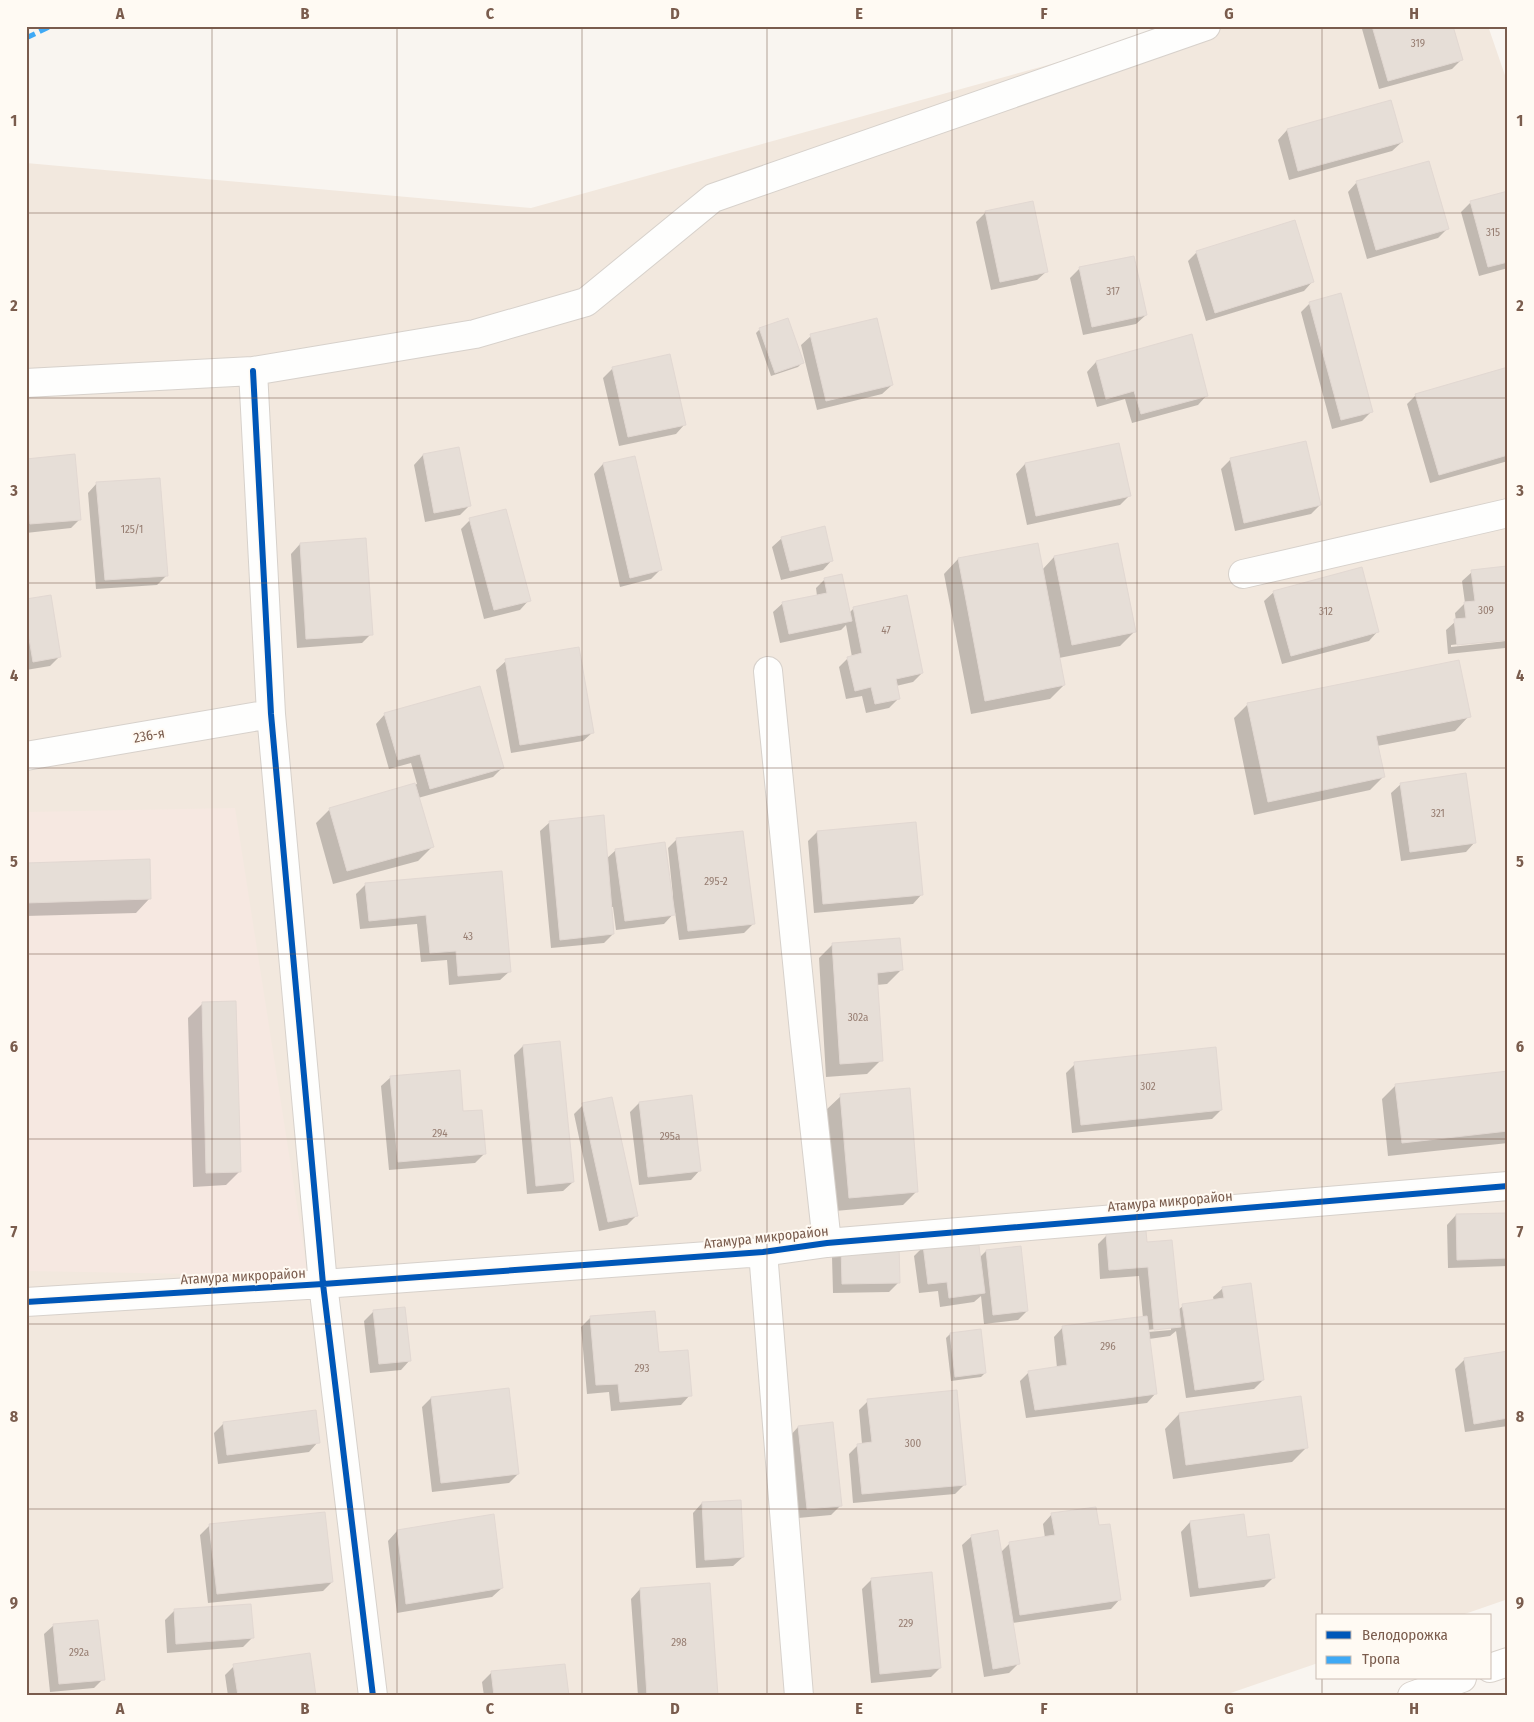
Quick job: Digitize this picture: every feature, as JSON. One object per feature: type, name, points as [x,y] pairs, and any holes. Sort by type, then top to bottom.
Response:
[{"type":"street","points":[[26,383],[253,371],[475,334],[586,302],[713,198],[1206,26]]},
{"type":"street","points":[[253,371],[271,714],[323,1284],[373,1696]]},
{"type":"street","points":[[1243,574],[1508,513]]},
{"type":"street","points":[[768,672],[827,1243]]},
{"type":"street","name":"236-я","points":[[26,756],[271,714]]},
{"type":"street","name":"Атамура микрорайон","points":[[26,1302],[323,1284],[763,1252],[827,1243],[1508,1186]]},
{"type":"street","points":[[763,1252],[799,1696]]},
{"type":"street","points":[[1492,1667],[1508,1662]]},
{"type":"street","points":[[1425,1694],[1457,1680]]},
{"type":"shaded area","points":[[1189,26],[1488,26],[1508,84],[1508,1599],[1465,1614],[1316,1614],[1316,1664],[1222,1696],[26,1696],[26,163],[531,208]]},
{"type":"shaded area","points":[[235,808],[308,1276],[26,1271],[26,812]]},
{"type":"building","points":[[1372,26],[1453,26],[1463,60],[1388,81]]},
{"type":"building","points":[[1391,100],[1403,142],[1298,171],[1287,129]]},
{"type":"building","points":[[1429,161],[1449,229],[1376,250],[1356,181]]},
{"type":"building","points":[[1508,191],[1508,262],[1488,267],[1470,201]]},
{"type":"building","points":[[1033,201],[1048,272],[1000,282],[985,211]]},
{"type":"building","points":[[1295,220],[1314,282],[1215,313],[1196,251]]},
{"type":"building","points":[[1134,256],[1147,315],[1092,327],[1079,267]]},
{"type":"building","points":[[1341,293],[1373,412],[1341,420],[1309,302]]},
{"type":"building","points":[[788,318],[804,363],[775,373],[759,328]]},
{"type":"building","points":[[877,318],[893,385],[826,401],[810,334]]},
{"type":"building","points":[[1192,334],[1208,396],[1141,414],[1134,391],[1106,399],[1096,361]]},
{"type":"building","points":[[670,354],[686,425],[628,437],[612,367]]},
{"type":"building","points":[[1508,367],[1508,455],[1439,475],[1415,394]]},
{"type":"building","points":[[1306,441],[1321,505],[1244,523],[1230,458]]},
{"type":"building","points":[[1119,443],[1131,496],[1036,516],[1025,463]]},
{"type":"building","points":[[459,447],[471,506],[434,513],[423,454]]},
{"type":"building","points":[[75,454],[81,520],[30,524],[26,486],[26,459]]},
{"type":"building","points":[[635,456],[662,570],[630,578],[603,463]]},
{"type":"building","points":[[160,478],[168,576],[105,580],[96,482]]},
{"type":"building","points":[[506,509],[531,601],[494,610],[469,518]]},
{"type":"building","points":[[825,526],[833,561],[790,571],[781,537]]},
{"type":"building","points":[[366,538],[373,635],[306,639],[300,543]]},
{"type":"building","points":[[1038,543],[1065,685],[985,701],[958,558]]},
{"type":"building","points":[[1118,543],[1136,632],[1072,645],[1054,556]]},
{"type":"building","points":[[1507,566],[1508,640],[1457,645],[1454,619],[1466,618],[1464,602],[1475,601],[1471,570]]},
{"type":"building","points":[[1362,567],[1379,632],[1291,656],[1273,591]]},
{"type":"building","points":[[842,574],[852,621],[789,634],[782,602],[827,593],[824,578]]},
{"type":"building","points":[[51,595],[61,657],[33,662],[26,621],[26,599]]},
{"type":"building","points":[[907,595],[923,673],[896,679],[900,699],[875,704],[871,687],[855,691],[847,657],[862,653],[853,607]]},
{"type":"building","points":[[579,647],[594,733],[520,745],[505,659]]},
{"type":"building","points":[[1459,660],[1471,717],[1376,736],[1385,777],[1268,802],[1247,703]]},
{"type":"building","points":[[480,686],[504,768],[430,789],[420,754],[398,760],[384,713]]},
{"type":"building","points":[[1466,773],[1476,843],[1410,852],[1400,783]]},
{"type":"building","points":[[415,783],[434,847],[347,871],[329,808]]},
{"type":"building","points":[[604,815],[614,934],[560,940],[549,821]]},
{"type":"building","points":[[916,822],[923,895],[823,904],[817,831]]},
{"type":"building","points":[[743,831],[755,924],[688,931],[676,838]]},
{"type":"building","points":[[665,842],[675,915],[625,921],[615,849]]},
{"type":"building","points":[[150,859],[151,899],[26,903],[26,863]]},
{"type":"building","points":[[502,871],[511,972],[458,976],[456,951],[430,953],[426,915],[369,921],[365,883]]},
{"type":"building","points":[[900,938],[903,970],[877,973],[883,1061],[840,1064],[832,943]]},
{"type":"building","points":[[236,1001],[241,1172],[206,1173],[202,1002]]},
{"type":"building","points":[[560,1041],[574,1182],[536,1186],[523,1045]]},
{"type":"building","points":[[1216,1047],[1222,1110],[1081,1125],[1074,1062]]},
{"type":"building","points":[[460,1070],[463,1111],[482,1110],[486,1154],[398,1162],[390,1076]]},
{"type":"building","points":[[1508,1071],[1508,1131],[1402,1143],[1395,1084]]},
{"type":"building","points":[[910,1088],[918,1192],[849,1198],[840,1094]]},
{"type":"building","points":[[692,1095],[701,1171],[648,1177],[639,1102]]},
{"type":"building","points":[[612,1097],[638,1216],[608,1222],[582,1103]]},
{"type":"building","points":[[1508,1213],[1508,1258],[1457,1260],[1456,1214]]},
{"type":"building","points":[[1146,1231],[1147,1242],[1172,1240],[1181,1327],[1154,1330],[1148,1267],[1109,1270],[1106,1234]]},
{"type":"building","points":[[978,1238],[985,1293],[949,1298],[947,1282],[928,1284],[923,1245]]},
{"type":"building","points":[[899,1245],[900,1283],[842,1284],[841,1246]]},
{"type":"building","points":[[1021,1246],[1028,1311],[993,1315],[986,1250]]},
{"type":"building","points":[[1251,1283],[1264,1380],[1195,1390],[1182,1304],[1224,1298],[1222,1287]]},
{"type":"building","points":[[405,1307],[411,1361],[379,1364],[373,1310]]},
{"type":"building","points":[[655,1311],[659,1352],[688,1350],[692,1396],[620,1402],[618,1384],[596,1385],[590,1316]]},
{"type":"building","points":[[1147,1316],[1157,1394],[1035,1410],[1028,1371],[1067,1365],[1062,1326]]},
{"type":"building","points":[[981,1329],[986,1373],[955,1377],[950,1333]]},
{"type":"building","points":[[1508,1351],[1508,1418],[1474,1424],[1464,1358]]},
{"type":"building","points":[[509,1388],[519,1474],[441,1483],[431,1397]]},
{"type":"building","points":[[957,1390],[966,1485],[862,1494],[857,1444],[872,1442],[867,1399]]},
{"type":"building","points":[[1301,1396],[1308,1448],[1186,1465],[1179,1413]]},
{"type":"building","points":[[316,1410],[320,1443],[227,1455],[223,1422]]},
{"type":"building","points":[[833,1422],[842,1506],[807,1509],[798,1426]]},
{"type":"building","points":[[741,1500],[744,1557],[705,1560],[702,1502]]},
{"type":"building","points":[[1096,1507],[1099,1525],[1110,1524],[1121,1600],[1020,1615],[1009,1542],[1055,1535],[1051,1513]]},
{"type":"building","points":[[325,1512],[333,1582],[217,1594],[209,1524]]},
{"type":"building","points":[[494,1514],[503,1588],[406,1604],[397,1530]]},
{"type":"building","points":[[1244,1514],[1247,1537],[1269,1534],[1275,1578],[1199,1588],[1190,1521]]},
{"type":"building","points":[[998,1530],[1020,1664],[993,1669],[971,1535]]},
{"type":"building","points":[[932,1572],[941,1668],[880,1674],[871,1578]]},
{"type":"building","points":[[710,1583],[718,1696],[647,1696],[640,1588]]},
{"type":"building","points":[[251,1604],[254,1638],[176,1644],[174,1609]]},
{"type":"building","points":[[98,1620],[105,1680],[59,1684],[53,1624]]},
{"type":"building","points":[[310,1653],[316,1696],[238,1696],[233,1664]]},
{"type":"building","points":[[565,1664],[569,1696],[494,1696],[491,1671]]},
{"type":"marked path","points":[[26,38],[51,26]]},
{"type":"cycle path","points":[[253,371],[271,714],[323,1284],[373,1696]]},
{"type":"cycle path","points":[[26,1302],[323,1284],[763,1252],[827,1243],[1508,1186]]}]
